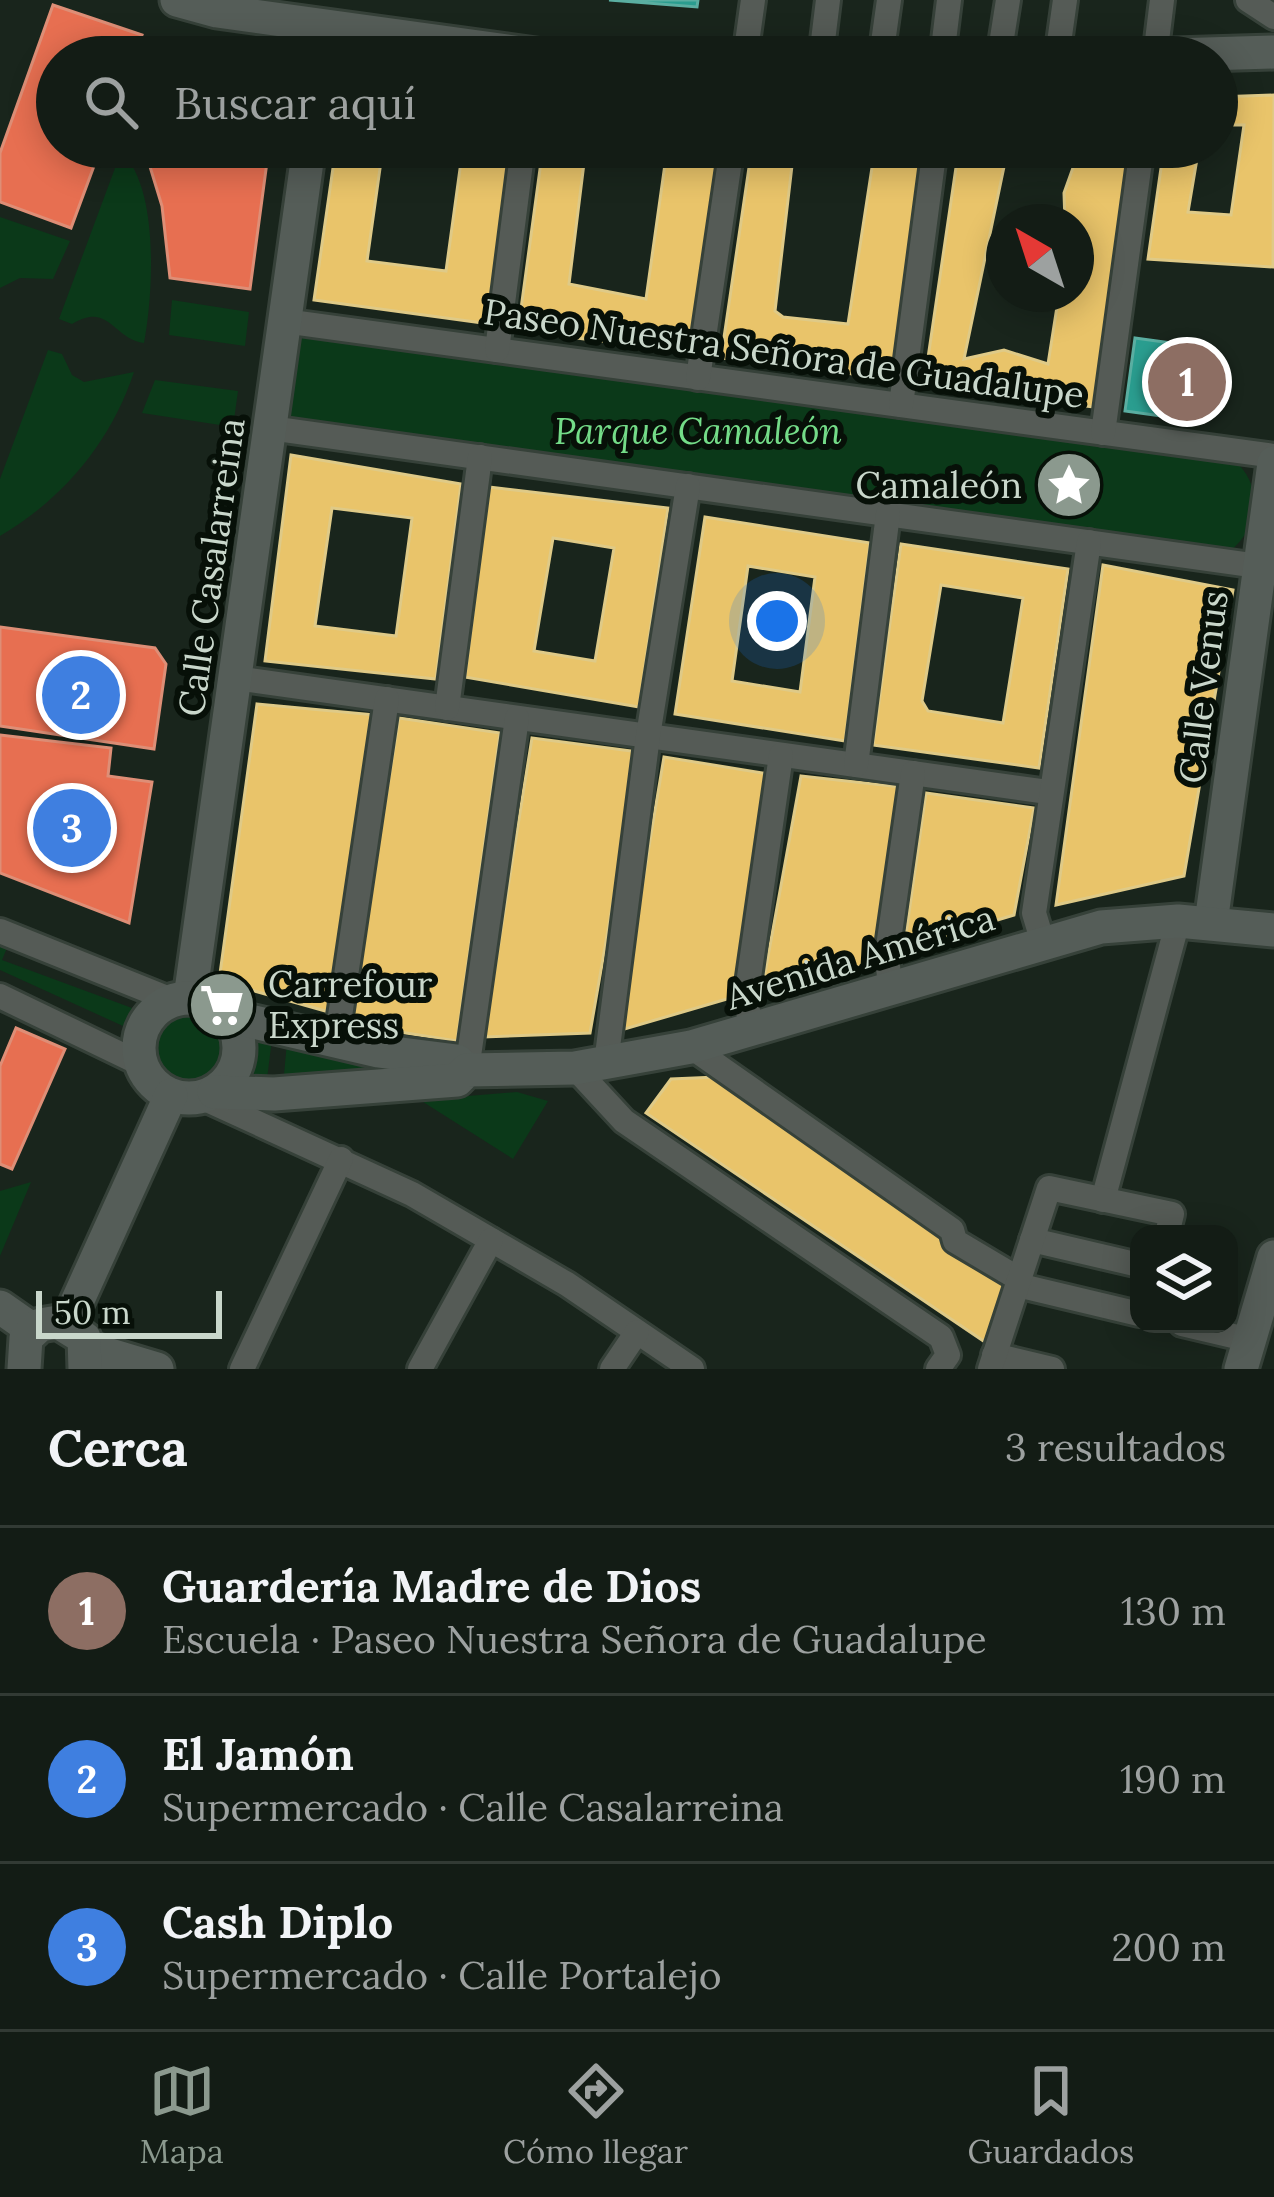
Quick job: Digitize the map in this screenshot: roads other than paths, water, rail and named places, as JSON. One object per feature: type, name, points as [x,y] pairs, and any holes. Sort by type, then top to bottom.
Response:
[{"type":"street","points":[[177,0],[305,36]]},
{"type":"street","points":[[748,36],[753,0]]},
{"type":"street","points":[[824,36],[829,0]]},
{"type":"street","points":[[884,36],[890,0]]},
{"type":"street","points":[[945,36],[949,0]]},
{"type":"street","points":[[1003,36],[1009,0]]},
{"type":"street","points":[[1060,36],[1064,0]]},
{"type":"street","points":[[1158,36],[1162,0]]},
{"type":"street","points":[[1248,0],[1274,17]]},
{"type":"street","points":[[1238,53],[1274,52]]},
{"type":"street","name":"Calle Casalarreina","points":[[182,999],[235,678],[306,168]]},
{"type":"street","points":[[497,350],[520,168]]},
{"type":"street","points":[[698,378],[729,168]]},
{"type":"street","points":[[902,406],[932,168]]},
{"type":"street","points":[[1103,433],[1139,168]]},
{"type":"street","name":"Paseo Nuestra Señora de Guadalupe","points":[[284,321],[1274,460]]},
{"type":"street","points":[[269,428],[1258,566]]},
{"type":"street","points":[[447,708],[480,457]]},
{"type":"street","name":"Calle Venus","points":[[1195,922],[1270,520],[1274,460]]},
{"type":"street","points":[[688,486],[590,1065],[624,1121],[941,1337],[947,1355],[938,1369]]},
{"type":"street","points":[[856,765],[888,514]]},
{"type":"street","points":[[1043,943],[1034,913],[1048,792],[1056,777],[1089,542]]},
{"type":"street","points":[[235,678],[1048,792]]},
{"type":"street","points":[[336,1043],[387,699]]},
{"type":"street","points":[[467,1070],[517,718]]},
{"type":"street","points":[[752,1030],[746,998],[781,755]]},
{"type":"street","points":[[890,989],[886,969],[913,773]]},
{"type":"street","points":[[1103,1200],[1195,922]]},
{"type":"street","name":"Avenida América","points":[[195,1095],[457,1080],[467,1070],[590,1065],[691,1047],[1100,927],[1195,922],[1274,930]]},
{"type":"street","points":[[0,931],[228,1016],[239,1043],[238,1057],[195,1095],[45,1346]]},
{"type":"street","points":[[0,996],[195,1095],[341,1160],[491,1240],[692,1369]]},
{"type":"street","points":[[141,1064],[142,1033],[160,1008],[182,999]]},
{"type":"street","name":"Avenida América","points":[[228,1016],[336,1043],[457,1061],[467,1070]]},
{"type":"street","points":[[691,1047],[952,1229],[955,1241],[1018,1282],[1130,1312]]},
{"type":"street","points":[[242,1369],[341,1160]]},
{"type":"street","points":[[1052,1369],[992,1362],[1049,1188],[1103,1200],[1169,1224]]},
{"type":"street","points":[[420,1369],[491,1240]]},
{"type":"street","points":[[1032,1240],[1130,1263]]},
{"type":"street","points":[[1201,1333],[1246,1354],[1274,1257]]},
{"type":"street","points":[[0,1307],[45,1346],[157,1369]]},
{"type":"street","points":[[612,1369],[637,1332]]},
{"type":"place","name":"Guardería Madre de Dios","points":[[1187,382]]},
{"type":"place","name":"Camaleón","points":[[1069,485]]},
{"type":"place","name":"El Jamón","points":[[81,695]]},
{"type":"place","name":"Cash Diplo","points":[[72,828]]},
{"type":"place","name":"Carrefour Express","points":[[222,1005]]},
{"type":"park label","name":"Parque Camaleón","points":[[698,431]]}]
